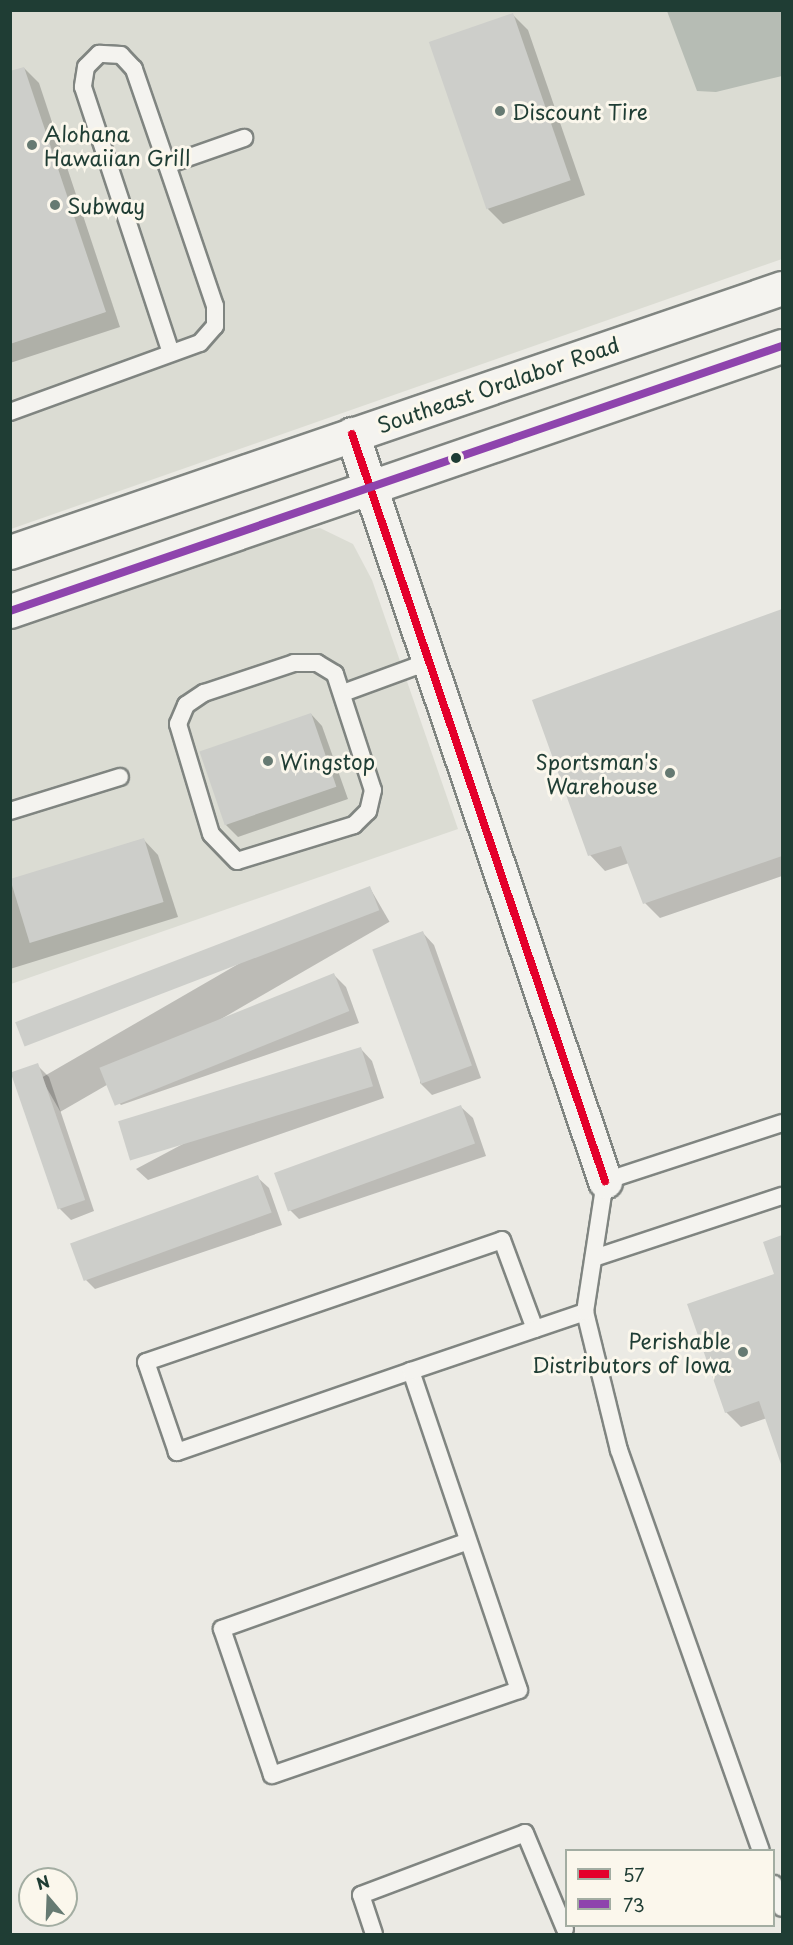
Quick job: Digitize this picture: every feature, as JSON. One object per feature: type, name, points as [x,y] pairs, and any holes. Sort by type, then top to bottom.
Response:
[{"type":"main road","name":"Southeast Oralabor Road","points":[[10,552],[783,288]]},
{"type":"main road","points":[[10,611],[783,346]]},
{"type":"main road","points":[[352,434],[605,1181]]},
{"type":"lane","points":[[10,412],[200,343],[215,326],[215,306],[134,69],[121,55],[99,54],[86,67],[83,87],[171,353]]},
{"type":"lane","points":[[167,165],[244,138]]},
{"type":"lane","points":[[343,693],[430,661]]},
{"type":"lane","points":[[294,663],[317,663],[334,674],[343,693],[373,790],[368,811],[354,825],[254,860],[237,861],[221,850],[180,746],[178,724],[186,705],[204,693],[294,663]]},
{"type":"lane","points":[[10,811],[120,777]]},
{"type":"lane","points":[[760,1849],[619,1450],[585,1312],[605,1181],[783,1123]]},
{"type":"lane","points":[[594,1258],[783,1197]]},
{"type":"lane","points":[[536,1329],[502,1240],[146,1362],[177,1452],[411,1371],[536,1329],[585,1312]]},
{"type":"lane","points":[[411,1371],[466,1542],[519,1690],[272,1775],[222,1629],[466,1542]]},
{"type":"lane","points":[[374,1935],[362,1895],[525,1833],[565,1919]]},
{"type":"lane","points":[[775,1887],[783,1908]]},
{"type":"shaded area","points":[[10,11],[782,11],[782,259],[11,529]]},
{"type":"shaded area","points":[[667,11],[782,11],[782,76],[716,92],[697,91]]},
{"type":"shaded area","points":[[320,528],[353,544],[372,580],[458,829],[11,984],[10,628],[291,532]]},
{"type":"building","name":"Discount Tire","points":[[513,13],[571,180],[486,209],[429,42]]},
{"type":"building","points":[[24,67],[106,312],[10,344],[10,71]]},
{"type":"building","name":"Sportsman's Warehouse","points":[[782,609],[782,856],[643,904],[621,846],[588,856],[532,700]]},
{"type":"building","points":[[311,713],[336,787],[225,825],[199,751]]},
{"type":"building","points":[[144,838],[164,902],[30,943],[10,879]]},
{"type":"building","points":[[370,886],[379,910],[25,1046],[15,1022]]},
{"type":"building","points":[[423,931],[472,1065],[421,1084],[372,949]]},
{"type":"building","points":[[334,973],[349,1011],[115,1106],[99,1068]]},
{"type":"building","points":[[361,1047],[373,1086],[130,1160],[118,1121]]},
{"type":"building","points":[[38,1063],[85,1200],[58,1210],[11,1072]]},
{"type":"building","points":[[461,1105],[475,1144],[288,1212],[274,1173]]},
{"type":"building","points":[[258,1175],[272,1213],[84,1281],[70,1243]]},
{"type":"building","name":"Perishable Distributors of Iowa","points":[[782,1235],[782,1467],[759,1401],[725,1413],[687,1304],[774,1274],[763,1242]]},
{"type":"transit line","name":"73","points":[[10,611],[782,346]]},
{"type":"transit line","name":"57","points":[[352,434],[605,1181]]},
{"type":"place","name":"Discount Tire","points":[[500,111]]},
{"type":"place","name":"Alohana Hawaiian Grill","points":[[32,145]]},
{"type":"place","name":"Subway","points":[[55,205]]},
{"type":"place","name":"Wingstop","points":[[268,761]]},
{"type":"place","name":"Sportsman's Warehouse","points":[[670,773]]},
{"type":"place","name":"Perishable Distributors of Iowa","points":[[743,1352]]}]
